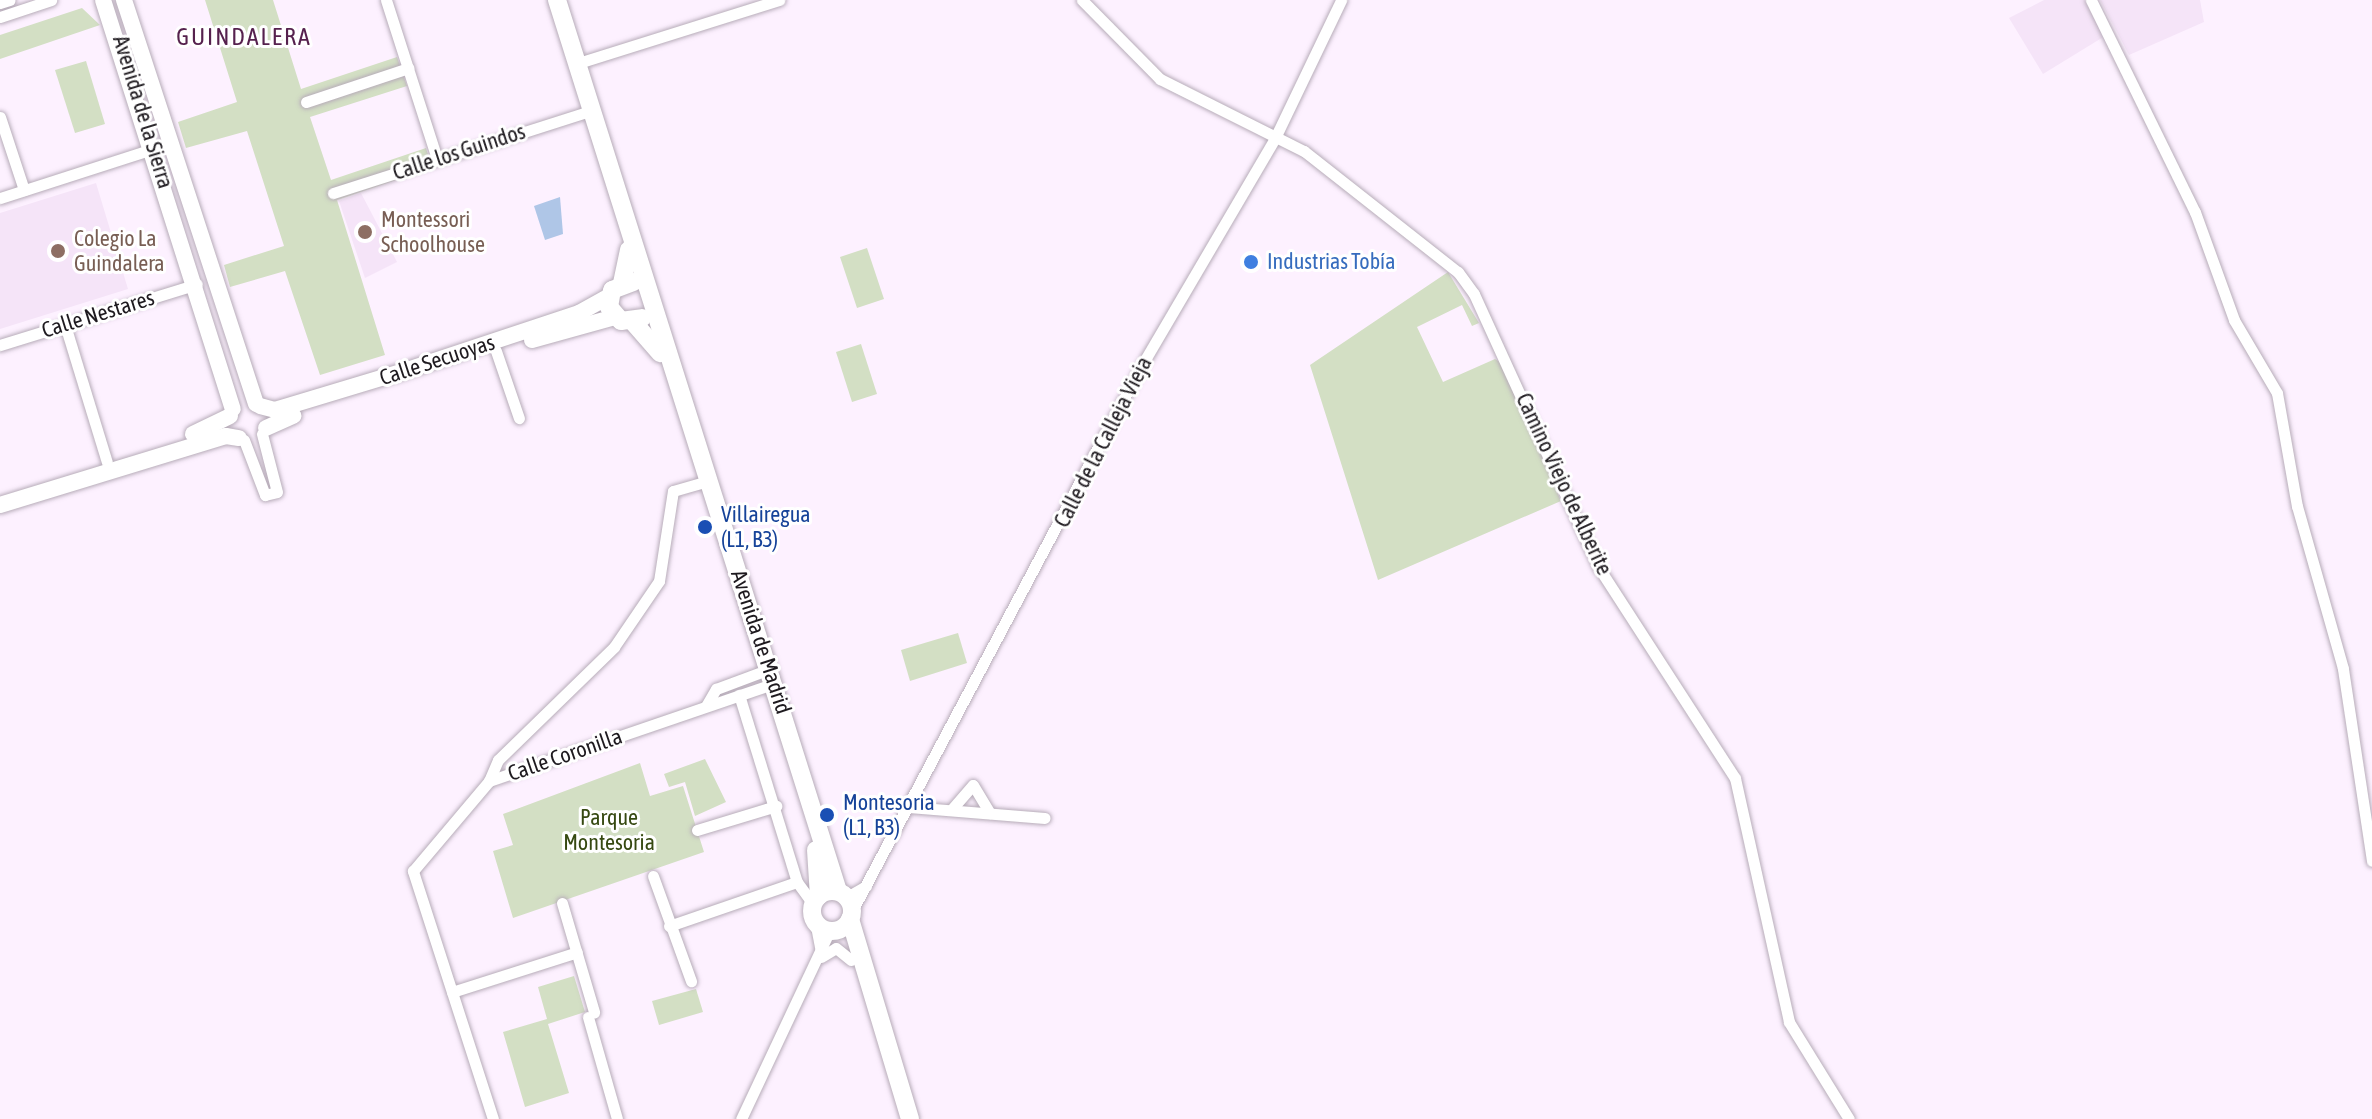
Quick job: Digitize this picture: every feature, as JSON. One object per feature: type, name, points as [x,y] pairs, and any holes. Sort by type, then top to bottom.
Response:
[{"type":"main road","name":"Avenida de la Sierra","points":[[103,0],[197,284],[231,413],[242,439]]},
{"type":"main road","name":"Avenida de la Sierra","points":[[124,0],[264,431]]},
{"type":"main road","points":[[547,0],[630,252],[616,289],[624,320],[648,297]]},
{"type":"main road","name":"Avenida de Madrid","points":[[557,0],[833,911],[900,1119]]},
{"type":"main road","name":"Calle Secuoyas","points":[[231,413],[258,405],[275,410],[401,372],[579,313],[616,289]]},
{"type":"main road","points":[[616,289],[648,297]]},
{"type":"main road","name":"Calle Secuoyas","points":[[242,439],[496,351],[624,320]]},
{"type":"main road","name":"Avenida de Madrid","points":[[624,320],[656,344],[833,911],[910,1119]]},
{"type":"main road","points":[[0,494],[107,462],[231,413]]},
{"type":"main road","points":[[0,505],[226,436],[242,439]]},
{"type":"street","points":[[0,3],[10,0]]},
{"type":"street","points":[[0,17],[51,0]]},
{"type":"street","points":[[386,0],[437,159]]},
{"type":"street","points":[[578,63],[779,0]]},
{"type":"street","name":"Camino Viejo de Alberite","points":[[1082,0],[1160,79],[1304,151],[1458,272],[1489,317],[1599,568],[1735,778],[1789,1022],[1849,1119]]},
{"type":"street","name":"Calle de la Calleja Vieja","points":[[833,911],[866,886],[1139,370],[1275,138],[1341,0]]},
{"type":"street","points":[[2091,0],[2195,212],[2234,320],[2281,404],[2297,506],[2343,669],[2372,861]]},
{"type":"street","points":[[306,102],[408,68]]},
{"type":"street","name":"Calle los Guindos","points":[[333,193],[584,113]]},
{"type":"street","points":[[0,117],[24,190]]},
{"type":"street","points":[[0,198],[153,149]]},
{"type":"street","name":"Calle Nestares","points":[[0,345],[197,284]]},
{"type":"street","points":[[65,325],[107,462]]},
{"type":"street","points":[[496,351],[519,418]]},
{"type":"street","points":[[242,439],[271,494],[264,431]]},
{"type":"street","points":[[489,781],[498,760],[614,647],[659,581],[673,491],[701,483]]},
{"type":"street","name":"Calle Coronilla","points":[[452,992],[413,871],[489,781],[739,695],[761,680]]},
{"type":"street","name":"Calle Coronilla","points":[[706,706],[716,689],[761,680]]},
{"type":"street","points":[[739,695],[776,806],[797,882],[833,911],[821,958],[741,1119]]},
{"type":"street","points":[[951,810],[973,785],[990,813]]},
{"type":"street","points":[[697,830],[776,806]]},
{"type":"street","points":[[909,807],[1045,818]]},
{"type":"street","points":[[653,876],[691,981]]},
{"type":"street","points":[[669,926],[797,882]]},
{"type":"street","points":[[562,903],[577,952],[617,1119]]},
{"type":"street","points":[[821,958],[836,948],[851,960]]},
{"type":"street","points":[[493,1119],[452,992],[577,952]]},
{"type":"shaded area","points":[[2044,0],[2084,0],[2105,36],[2043,74],[2009,18]]},
{"type":"shaded area","points":[[2100,0],[2200,0],[2204,22],[2129,55]]},
{"type":"shaded area","name":"Colegio La Guindalera","points":[[96,183],[128,289],[0,329],[0,213]]},
{"type":"shaded area","name":"Montessori Schoolhouse","points":[[361,193],[397,262],[365,278],[339,201]]},
{"type":"green space","points":[[205,0],[273,0],[301,89],[397,57],[407,86],[310,117],[331,180],[426,148],[432,168],[337,200],[385,355],[320,375],[285,271],[230,287],[224,265],[284,246],[247,131],[186,148],[178,122],[237,102]]},
{"type":"green space","points":[[82,8],[100,25],[0,59],[0,35]]},
{"type":"green space","points":[[86,61],[105,124],[75,133],[55,70]]},
{"type":"green space","points":[[867,248],[884,299],[857,308],[840,257]]},
{"type":"green space","points":[[1448,272],[1479,323],[1472,326],[1462,305],[1417,327],[1443,382],[1495,359],[1503,364],[1561,501],[1378,580],[1310,365]]},
{"type":"green space","points":[[861,344],[877,394],[852,402],[836,352]]},
{"type":"green space","points":[[958,633],[967,663],[910,681],[901,650]]},
{"type":"green space","points":[[705,759],[726,802],[695,816],[685,782],[669,787],[664,774]]},
{"type":"green space","name":"Parque Montesoria","points":[[640,763],[650,796],[683,786],[704,852],[513,918],[493,851],[513,845],[503,814]]},
{"type":"green space","points":[[574,976],[585,1012],[548,1024],[569,1093],[525,1107],[503,1032],[547,1019],[538,987]]},
{"type":"green space","points":[[696,989],[703,1012],[659,1025],[652,1001]]},
{"type":"water","points":[[560,197],[563,234],[545,240],[534,206]]},
{"type":"place","name":"Montessori Schoolhouse","points":[[365,232]]},
{"type":"place","name":"Colegio La Guindalera","points":[[58,251]]},
{"type":"place","name":"Industrias Tobía","points":[[1251,262]]},
{"type":"place","name":"Villairegua (L1, B3)","points":[[705,527]]},
{"type":"place","name":"Montesoria (L1, B3)","points":[[827,815]]},
{"type":"district","name":"GUINDALERA","points":[[244,37]]}]
